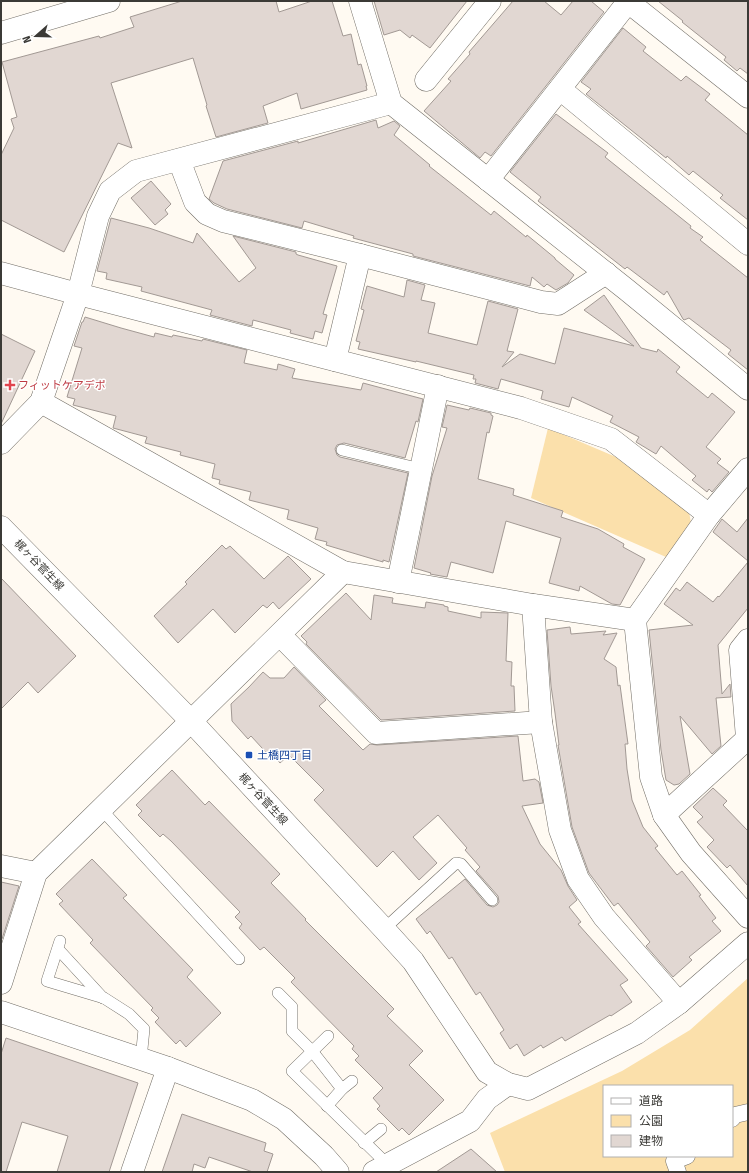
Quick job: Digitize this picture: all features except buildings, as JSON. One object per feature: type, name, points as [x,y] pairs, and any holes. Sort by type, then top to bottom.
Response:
[{"type":"street","points":[[1,33],[109,1]]},
{"type":"street","points":[[360,1],[391,102],[606,273],[748,389]]},
{"type":"street","points":[[426,80],[490,1]]},
{"type":"street","points":[[488,180],[628,2],[748,97]]},
{"type":"street","points":[[560,88],[748,244]]},
{"type":"street","points":[[1,443],[41,402],[78,294],[98,216],[110,192],[136,171],[391,102]]},
{"type":"street","points":[[179,160],[194,202],[207,214],[223,221],[541,302],[558,304],[606,273]]},
{"type":"street","points":[[335,360],[360,255]]},
{"type":"street","points":[[1,272],[78,294],[521,408],[611,439],[709,515]]},
{"type":"street","points":[[398,582],[438,386]]},
{"type":"street","points":[[41,402],[343,572],[533,605],[635,620]]},
{"type":"street","points":[[748,469],[709,515],[635,620],[651,777],[664,815],[691,853],[748,918]]},
{"type":"street","name":"梶ヶ谷菅生線","points":[[1,527],[191,721],[384,929],[413,961],[487,1072],[508,1084],[528,1089],[636,1033],[679,1003],[748,942]]},
{"type":"street","points":[[1,983],[36,873],[343,572]]},
{"type":"street","points":[[533,605],[541,722],[560,830],[578,879],[604,917],[679,1003]]},
{"type":"street","points":[[280,635],[376,733],[541,722]]},
{"type":"street","points":[[664,815],[748,738],[740,650],[748,640]]},
{"type":"street","points":[[1,866],[36,873]]},
{"type":"street","points":[[1,1012],[168,1068],[252,1100],[284,1119],[324,1156],[338,1172]]},
{"type":"street","points":[[132,1172],[168,1068]]},
{"type":"street","points":[[380,1168],[470,1121],[487,1099],[508,1084]]},
{"type":"street","points":[[733,1118],[735,1115],[748,1112]]},
{"type":"street","points":[[678,1172],[674,1161],[685,1157]]},
{"type":"lane","points":[[342,450],[421,469]]},
{"type":"lane","points":[[101,809],[239,959]]},
{"type":"lane","points":[[384,929],[456,863],[461,864],[492,900]]},
{"type":"lane","points":[[104,998],[59,945],[47,982],[104,998],[129,1014],[144,1029],[141,1059]]},
{"type":"lane","points":[[278,993],[292,1007],[292,1031],[312,1051],[342,1090]]},
{"type":"lane","points":[[328,1036],[292,1071],[364,1143],[380,1168]]},
{"type":"lane","points":[[327,1106],[352,1081]]},
{"type":"lane","points":[[364,1143],[381,1129]]},
{"type":"green space","points":[[548,428],[616,457],[689,512],[692,528],[666,557],[531,498]]},
{"type":"green space","points":[[748,978],[748,1172],[505,1172],[490,1133],[622,1071],[690,1030]]},
{"type":"place","name":"フィットケアデポ","points":[[10,385]]},
{"type":"place","name":"土橋四丁目","points":[[249,755]]}]
